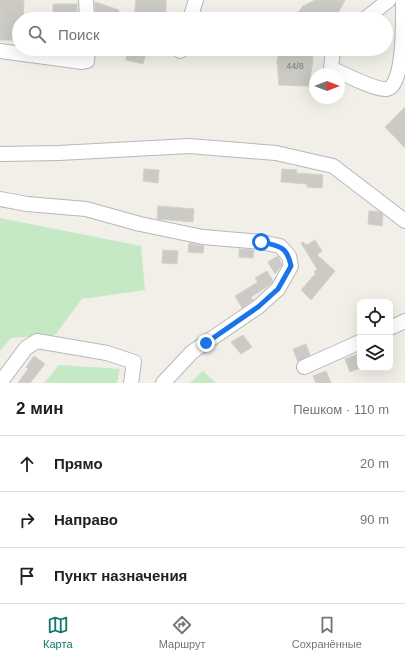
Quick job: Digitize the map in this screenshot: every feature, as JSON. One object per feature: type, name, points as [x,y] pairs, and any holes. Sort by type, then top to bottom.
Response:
[{"type":"street","points":[[86,0],[87,12]]},
{"type":"street","points":[[192,12],[196,0]]},
{"type":"street","points":[[374,12],[389,0]]},
{"type":"street","points":[[332,56],[331,68],[386,90],[392,87],[398,77],[402,62],[403,0]]},
{"type":"street","points":[[0,51],[12,53]]},
{"type":"street","points":[[37,56],[82,62],[87,61],[87,56]]},
{"type":"street","points":[[0,154],[59,153],[189,146],[276,153],[333,166],[405,221]]},
{"type":"street","points":[[0,199],[27,204],[86,209],[140,224],[203,237],[261,242],[280,246],[289,256],[291,266],[278,289],[258,307],[192,352],[163,383]]},
{"type":"street","points":[[393,327],[405,321]]},
{"type":"street","points":[[0,383],[26,348],[37,341],[107,353],[134,362],[131,383]]},
{"type":"street","points":[[304,367],[357,343]]},
{"type":"green space","points":[[0,218],[141,246],[145,290],[82,299],[55,335],[11,338],[0,351]]},
{"type":"green space","points":[[59,365],[120,369],[117,383],[44,383]]},
{"type":"green space","points":[[203,371],[216,383],[190,383]]},
{"type":"building","points":[[0,0],[24,0],[23,12],[12,12],[12,40],[0,40]]},
{"type":"building","points":[[136,0],[166,0],[166,12],[135,12]]},
{"type":"building","points":[[315,0],[345,0],[339,12],[298,12],[303,6]]},
{"type":"building","points":[[95,2],[119,10],[118,12],[95,12]]},
{"type":"building","points":[[53,4],[77,4],[77,12],[53,12]]},
{"type":"building","points":[[127,56],[145,56],[143,64],[126,60]]},
{"type":"building","points":[[278,56],[312,56],[312,68],[309,68],[309,86],[279,85],[277,61]]},
{"type":"building","points":[[405,107],[405,148],[385,127]]},
{"type":"building","points":[[144,169],[159,170],[158,183],[143,181]]},
{"type":"building","points":[[282,169],[297,170],[296,173],[323,175],[322,188],[307,187],[307,184],[281,182]]},
{"type":"building","points":[[158,206],[194,209],[193,222],[157,219]]},
{"type":"building","points":[[369,211],[380,212],[383,215],[382,226],[368,224]]},
{"type":"building","points":[[315,240],[322,251],[317,255],[335,271],[311,300],[301,290],[316,273],[314,272],[317,269],[301,243],[303,242],[307,245]]},
{"type":"building","points":[[189,243],[204,246],[203,253],[188,252]]},
{"type":"building","points":[[239,249],[254,250],[253,258],[239,257]]},
{"type":"building","points":[[163,250],[178,251],[177,264],[162,263]]},
{"type":"building","points":[[278,256],[282,265],[275,274],[268,262]]},
{"type":"building","points":[[267,271],[273,281],[271,284],[251,297],[253,300],[242,308],[235,296],[258,282],[255,278]]},
{"type":"building","points":[[243,335],[252,347],[241,354],[231,342]]},
{"type":"building","points":[[306,344],[310,355],[298,362],[293,349]]},
{"type":"building","points":[[357,354],[357,369],[350,372],[345,359]]},
{"type":"building","points":[[34,356],[45,364],[30,383],[18,383],[28,369],[26,367]]},
{"type":"building","points":[[326,371],[331,383],[316,383],[313,376]]},
{"type":"route","points":[[206,343],[258,307],[278,289],[291,266],[289,256],[280,246],[261,242]]}]
